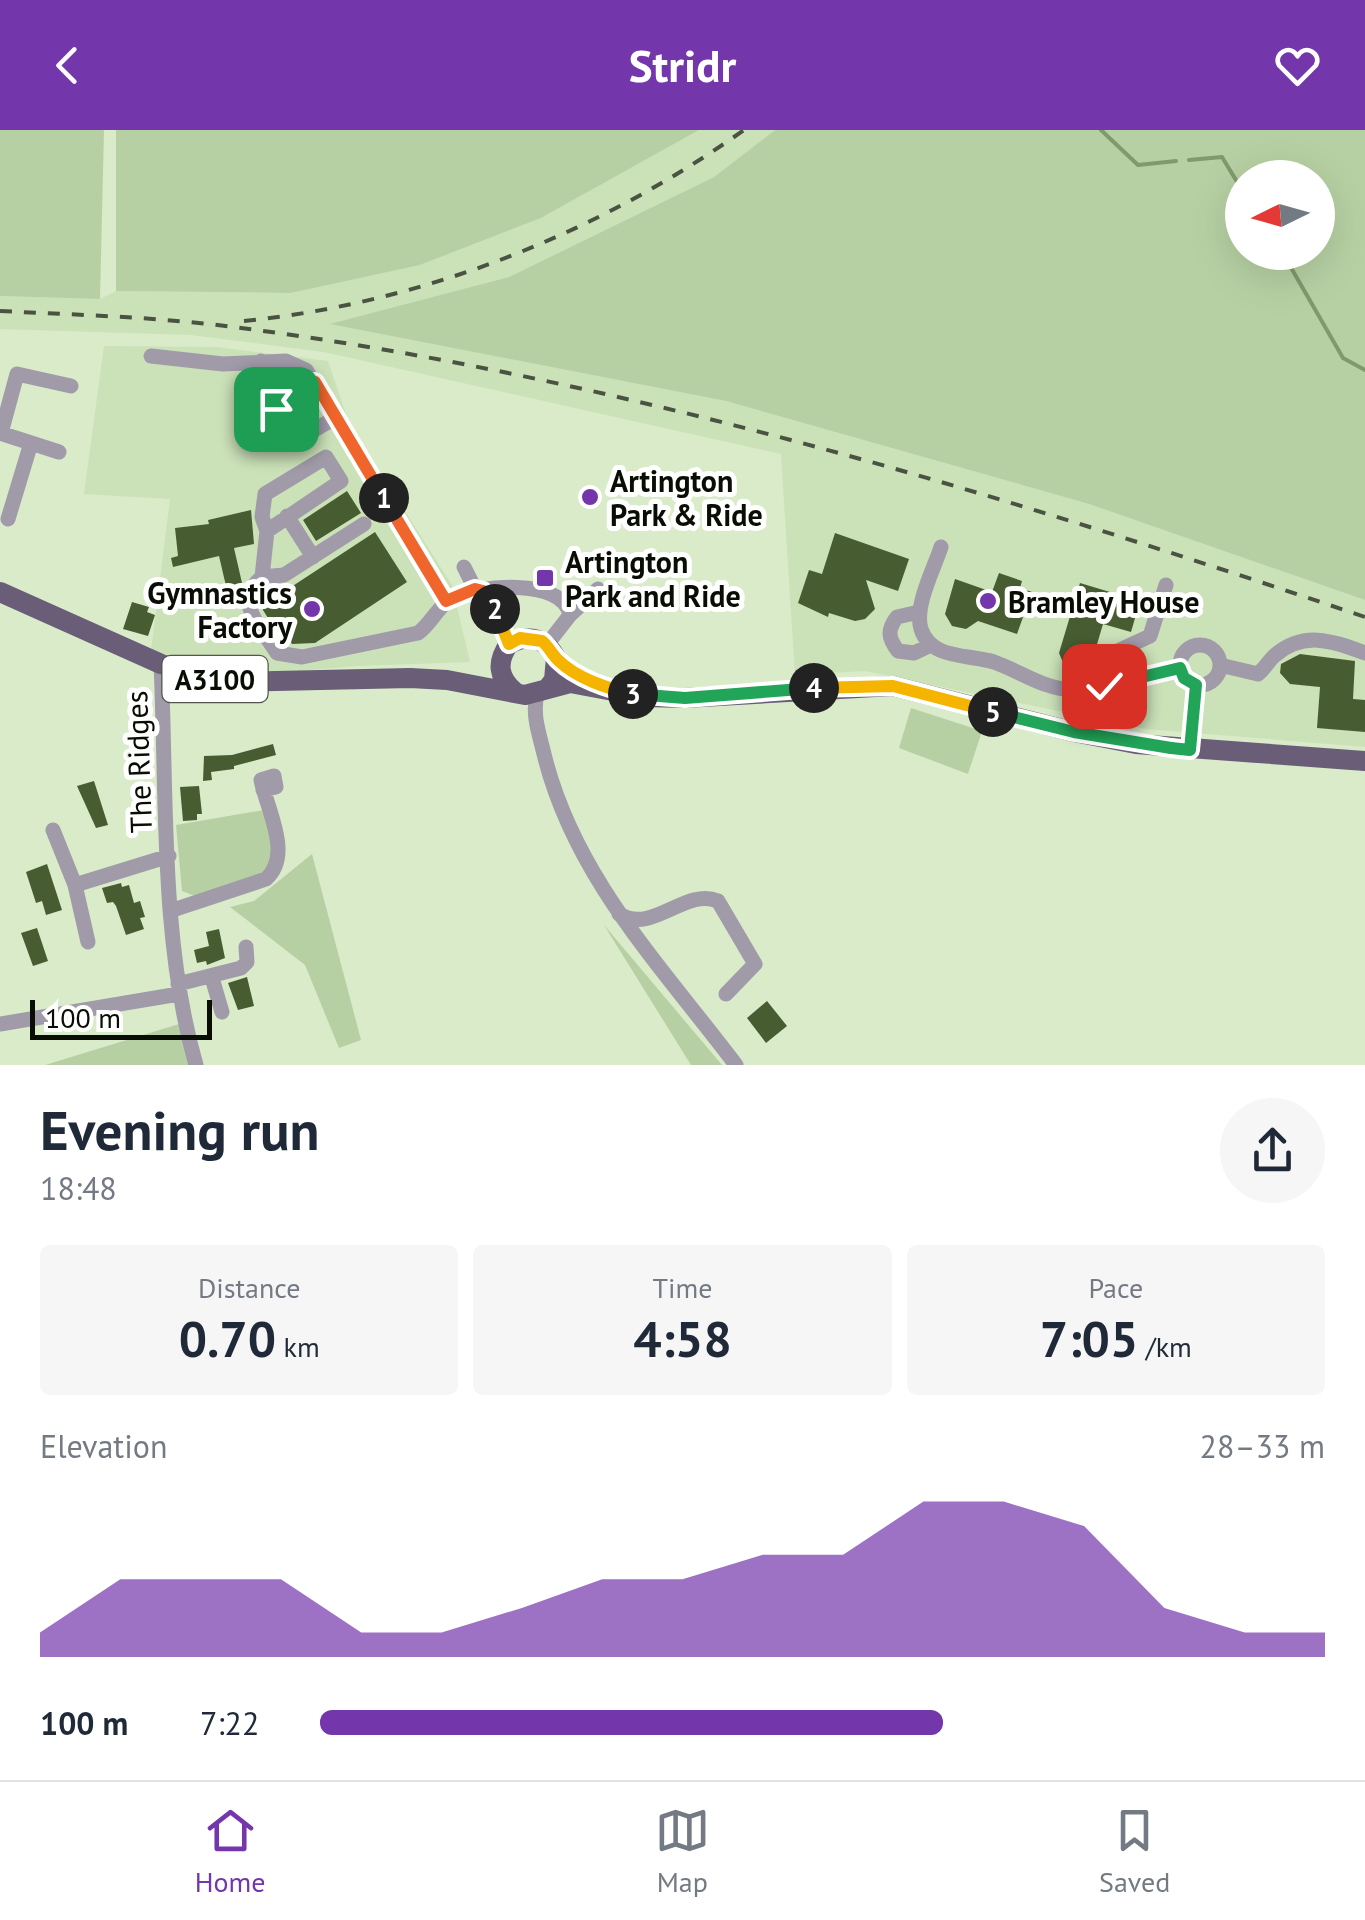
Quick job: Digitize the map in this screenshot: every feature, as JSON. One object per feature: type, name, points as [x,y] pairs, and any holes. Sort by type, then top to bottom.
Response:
[{"type":"main road","name":"A3100","points":[[0,592],[162,664],[207,678],[272,684],[369,677],[447,680],[515,692]]},
{"type":"main road","points":[[613,690],[532,638],[506,648],[501,674],[515,692],[542,692],[570,684],[613,690],[685,698],[893,686],[1074,732],[1190,750],[1365,761]]},
{"type":"main road","name":"A3100","points":[[447,680],[469,677],[506,648]]},
{"type":"main road","points":[[542,692],[554,680],[554,653]]},
{"type":"street","points":[[151,356],[223,364],[286,361],[297,365],[315,382],[446,601]]},
{"type":"street","points":[[261,362],[262,404],[269,409],[276,409],[315,382]]},
{"type":"street","points":[[59,452],[0,433],[8,373],[71,386]]},
{"type":"street","points":[[293,442],[337,417]]},
{"type":"street","points":[[8,519],[31,444]]},
{"type":"street","points":[[262,578],[268,531],[262,517],[265,494],[326,457],[341,481],[268,531]]},
{"type":"street","points":[[286,516],[313,557]]},
{"type":"street","points":[[364,524],[284,576],[262,578],[250,588],[249,608],[277,653],[302,657],[418,633],[431,623],[446,601],[506,586],[557,594],[568,604],[570,615]]},
{"type":"street","points":[[942,547],[919,612],[921,630],[930,646],[958,657],[992,661],[1042,685],[1074,690],[1180,668]]},
{"type":"street","points":[[464,567],[494,607]]},
{"type":"street","points":[[1104,686],[1111,654],[1150,636],[1166,585]]},
{"type":"street","points":[[506,586],[495,598],[494,607],[506,648]]},
{"type":"street","points":[[554,653],[548,642],[554,632],[598,589]]},
{"type":"street","points":[[919,612],[897,617],[890,627],[890,640],[898,650],[914,654],[930,646]]},
{"type":"street","points":[[1220,665],[1258,674],[1286,648],[1311,638],[1324,638],[1365,652]]},
{"type":"street","points":[[1199,645],[1212,649],[1220,665],[1212,681],[1196,685],[1184,678],[1180,668],[1185,652],[1199,645]]},
{"type":"street","name":"The Ridges","points":[[162,664],[178,989],[196,1065]]},
{"type":"street","points":[[1190,750],[1196,685]]},
{"type":"street","points":[[542,692],[533,710],[548,772],[576,844],[616,913],[736,1065]]},
{"type":"street","points":[[172,910],[266,879],[276,870],[279,857],[263,790]]},
{"type":"street","points":[[53,830],[76,885],[88,942]]},
{"type":"street","name":"The Ridges","points":[[76,885],[169,856]]},
{"type":"street","points":[[616,913],[633,921],[643,920],[702,898],[718,902],[755,964],[726,994]]},
{"type":"street","points":[[0,1024],[178,989],[248,962],[246,947]]},
{"type":"street","points":[[212,978],[222,1012]]},
{"type":"shaded area","points":[[0,130],[104,130],[100,299],[0,296]]},
{"type":"shaded area","points":[[116,130],[699,130],[541,218],[420,265],[291,293],[116,291]]},
{"type":"shaded area","points":[[699,130],[775,130],[714,177],[509,277],[333,324],[726,401],[1089,504],[1365,600],[1365,747],[1146,729],[865,671],[795,675],[781,454],[324,352],[191,335],[0,329],[0,296],[100,299],[116,291],[291,293],[420,265],[541,218]]},
{"type":"shaded area","points":[[775,130],[1365,130],[1365,600],[1089,504],[726,401],[330,324],[509,277],[714,177]]},
{"type":"shaded area","points":[[104,346],[217,347],[328,361],[349,423],[452,585],[470,662],[262,674],[188,666],[151,651],[170,499],[84,494]]},
{"type":"shaded area","points":[[911,708],[982,731],[968,774],[899,748]]},
{"type":"shaded area","points":[[264,810],[275,859],[271,871],[195,896],[182,891],[176,825]]},
{"type":"shaded area","points":[[312,854],[361,1040],[339,1048],[305,965],[230,907],[254,901]]},
{"type":"shaded area","points":[[604,925],[722,1065],[691,1065]]},
{"type":"shaded area","points":[[179,1024],[191,1065],[45,1065]]},
{"type":"building","points":[[347,491],[361,513],[316,541],[303,520]]},
{"type":"building","points":[[251,510],[254,544],[234,548],[242,583],[226,586],[219,556],[173,567],[171,558],[178,556],[175,528],[209,524],[208,520]]},
{"type":"building","points":[[375,532],[407,582],[315,643],[292,644],[288,637],[282,641],[263,610],[263,598],[279,587],[282,593]]},
{"type":"building","points":[[835,533],[909,559],[898,591],[866,580],[875,609],[865,619],[855,621],[829,613],[828,617],[798,603],[809,570],[822,574]]},
{"type":"building","name":"Bramley House","points":[[999,573],[1022,581],[1020,588],[1032,592],[1017,634],[978,621],[966,629],[952,626],[945,614],[955,579],[992,592]]},
{"type":"building","points":[[1080,583],[1120,595],[1122,588],[1132,591],[1130,598],[1140,601],[1131,632],[1103,624],[1090,668],[1078,674],[1066,670],[1059,653]]},
{"type":"building","points":[[132,602],[149,607],[147,612],[155,615],[148,636],[123,629]]},
{"type":"building","points":[[1300,654],[1355,661],[1353,699],[1365,700],[1365,732],[1317,728],[1320,687],[1290,684],[1280,673],[1281,664]]},
{"type":"building","points":[[273,744],[276,755],[211,772],[212,780],[203,781],[204,756],[232,755]]},
{"type":"building","points":[[94,781],[108,825],[96,828],[77,786]]},
{"type":"building","points":[[199,786],[202,814],[197,814],[197,820],[183,821],[180,787]]},
{"type":"building","points":[[47,864],[62,910],[46,915],[42,901],[36,903],[26,872]]},
{"type":"building","points":[[121,883],[122,887],[129,885],[134,903],[140,901],[145,917],[140,918],[144,929],[126,935],[116,906],[107,903],[102,888]]},
{"type":"building","points":[[37,928],[48,961],[33,966],[21,933]]},
{"type":"building","points":[[219,929],[225,958],[207,965],[206,961],[197,963],[194,950],[209,946],[206,932]]},
{"type":"building","points":[[247,977],[254,1006],[238,1010],[228,983]]},
{"type":"building","points":[[767,1001],[787,1026],[766,1043],[747,1018]]},
{"type":"waterway","points":[[1101,130],[1138,165],[1176,161]]},
{"type":"waterway","points":[[1189,160],[1222,157],[1225,162]]},
{"type":"waterway","points":[[1292,270],[1343,358],[1365,370]]},
{"type":"railway","points":[[244,321],[377,298],[506,258],[629,201],[744,130]]},
{"type":"railway","points":[[0,311],[241,328],[383,349],[526,377],[810,445],[951,485],[1365,617]]},
{"type":"place","name":"Artington Park & Ride","points":[[590,497]]},
{"type":"place","name":"Artington Park and Ride","points":[[545,578]]},
{"type":"place","name":"Bramley House","points":[[988,601]]},
{"type":"place","name":"Gymnastics Factory","points":[[312,609]]},
{"type":"route","points":[[276,409],[315,382],[446,601],[475,589],[483,591],[502,622],[509,644],[520,638],[542,641],[556,658],[576,672],[613,690],[646,697],[685,698],[893,686],[1074,732],[1190,750],[1196,685],[1184,678],[1180,668],[1104,686]]}]
